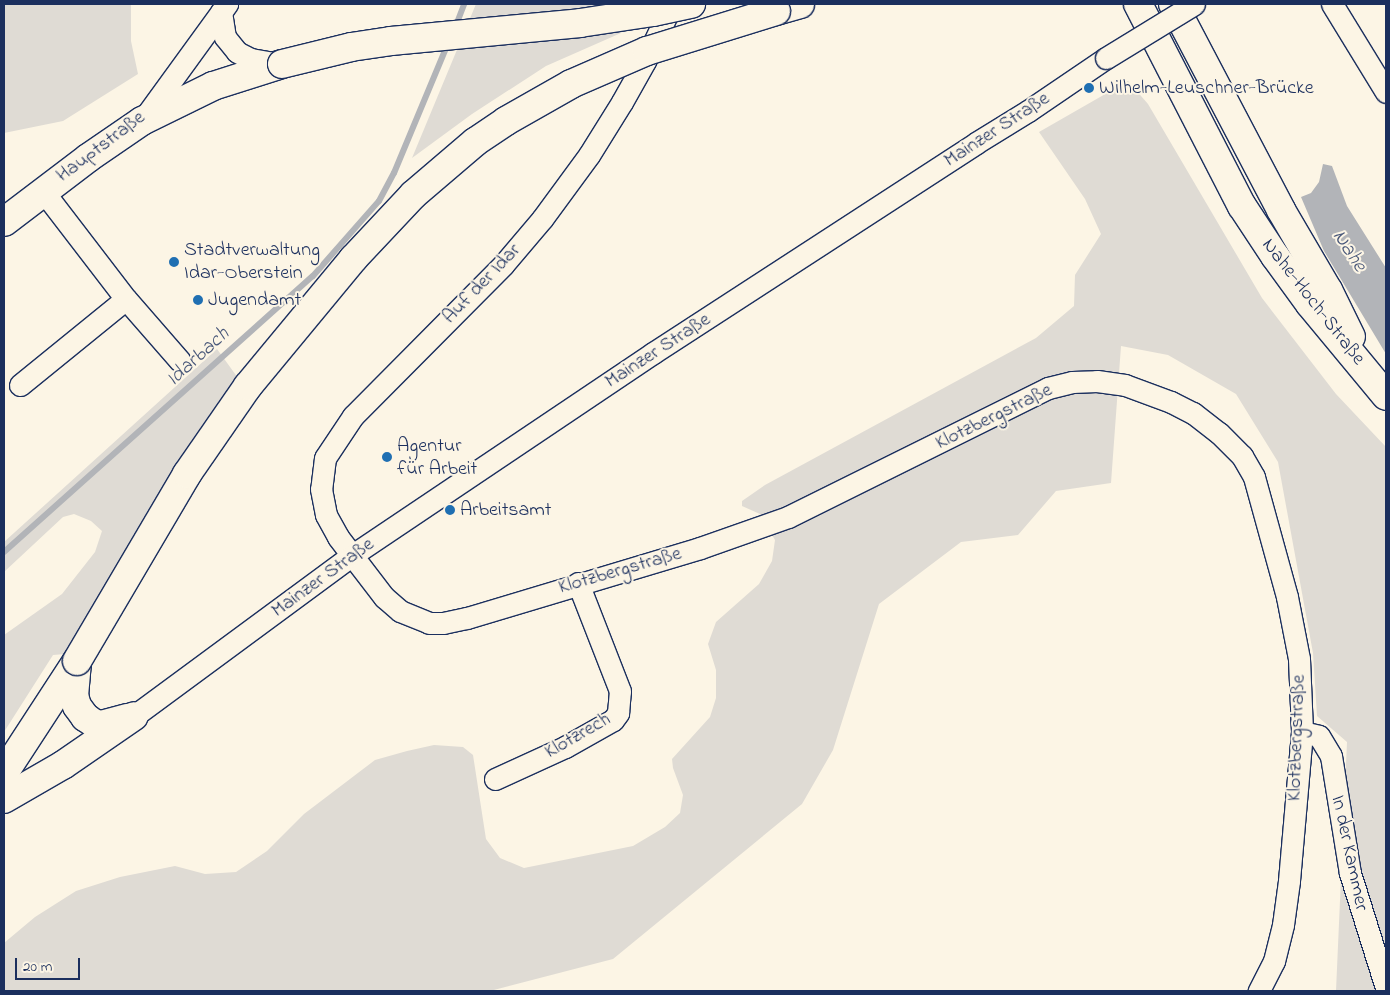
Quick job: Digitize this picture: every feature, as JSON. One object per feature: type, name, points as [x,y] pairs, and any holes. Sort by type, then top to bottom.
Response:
[{"type":"main road","points":[[142,121],[213,86],[282,64],[367,44],[580,23],[691,4]]},
{"type":"main road","name":"Nahe-Hoch-Straße","points":[[1138,4],[1242,206],[1310,304],[1367,370]]},
{"type":"main road","name":"Nahe-Hoch-Straße","points":[[1173,4],[1281,210],[1328,290],[1367,370]]},
{"type":"main road","points":[[4,774],[77,661],[186,474],[243,393],[353,259],[413,195],[475,142],[506,121],[571,84],[662,46],[788,8]]},
{"type":"main road","name":"Hauptstraße","points":[[4,222],[43,191],[142,121]]},
{"type":"main road","points":[[1367,370],[1386,396]]},
{"type":"main road","points":[[77,661],[74,695],[77,706],[85,718],[94,724],[101,725],[134,716]]},
{"type":"main road","points":[[4,799],[63,765],[134,716]]},
{"type":"street","name":"Auf der Idar","points":[[351,556],[326,515],[321,489],[325,458],[353,416],[504,265],[542,219],[589,155],[622,102],[646,61],[672,4]]},
{"type":"street","name":"Mainzer Straße","points":[[134,716],[351,556],[653,353],[1028,111],[1106,58],[1194,4]]},
{"type":"street","points":[[1332,4],[1386,92]]},
{"type":"street","name":"Hauptstraße","points":[[224,8],[225,37],[237,52],[251,59],[282,64]]},
{"type":"street","name":"Hauptstraße","points":[[142,121],[224,8]]},
{"type":"street","points":[[43,191],[126,299],[180,360]]},
{"type":"street","points":[[20,385],[126,299]]},
{"type":"street","name":"Klotzbergstraße","points":[[351,556],[389,601],[414,618],[429,623],[466,618],[700,548],[788,516],[1048,388],[1072,382],[1097,381],[1125,385],[1150,392],[1193,413],[1219,433],[1236,450],[1254,477],[1287,597],[1299,659],[1302,732],[1283,925],[1274,961],[1260,991]]},
{"type":"street","name":"Klotzrech","points":[[495,779],[581,738],[613,720],[618,712],[620,691],[578,583]]},
{"type":"street","name":"In der Kammer","points":[[1302,732],[1318,736],[1331,756],[1350,873],[1386,988]]},
{"type":"shaded area","points":[[4,4],[131,4],[131,41],[138,74],[63,121],[4,133]]},
{"type":"shaded area","points":[[476,4],[648,4],[621,33],[546,66],[472,114],[412,158]]},
{"type":"shaded area","points":[[1128,81],[1148,104],[1262,298],[1336,394],[1386,447],[1386,991],[1336,991],[1347,742],[1317,716],[1313,653],[1278,462],[1236,394],[1168,355],[1121,346],[1111,483],[1056,491],[1018,535],[961,542],[879,604],[833,750],[802,804],[613,959],[490,991],[4,991],[4,943],[35,917],[76,891],[120,877],[175,866],[205,874],[236,872],[267,851],[304,814],[375,760],[407,751],[434,745],[463,747],[473,755],[486,839],[500,858],[524,868],[633,846],[665,827],[680,813],[683,795],[673,768],[672,759],[710,717],[716,698],[716,670],[708,644],[716,622],[759,584],[772,561],[775,540],[760,514],[742,506],[742,501],[765,485],[1036,338],[1074,306],[1075,275],[1101,234],[1085,199],[1039,132]]},
{"type":"shaded area","points":[[217,349],[238,378],[176,467],[65,654],[53,655],[4,732],[4,635],[62,594],[95,552],[102,531],[91,521],[74,514],[63,517],[4,572],[4,542]]},
{"type":"water","name":"Nahe","points":[[1323,164],[1332,166],[1347,206],[1386,268],[1386,354],[1324,251],[1301,197],[1311,193],[1319,182]]},
{"type":"waterway","name":"Idarbach","points":[[455,28],[464,4]]},
{"type":"waterway","name":"Idarbach","points":[[4,552],[313,276],[379,201],[394,173],[449,41]]},
{"type":"place","name":"Wilhelm-Leuschner-Brücke","points":[[1089,88]]},
{"type":"place","name":"Stadtverwaltung Idar-Oberstein","points":[[174,262]]},
{"type":"place","name":"Jugendamt","points":[[198,300]]},
{"type":"place","name":"Agentur für Arbeit","points":[[387,457]]},
{"type":"place","name":"Arbeitsamt","points":[[450,510]]}]
